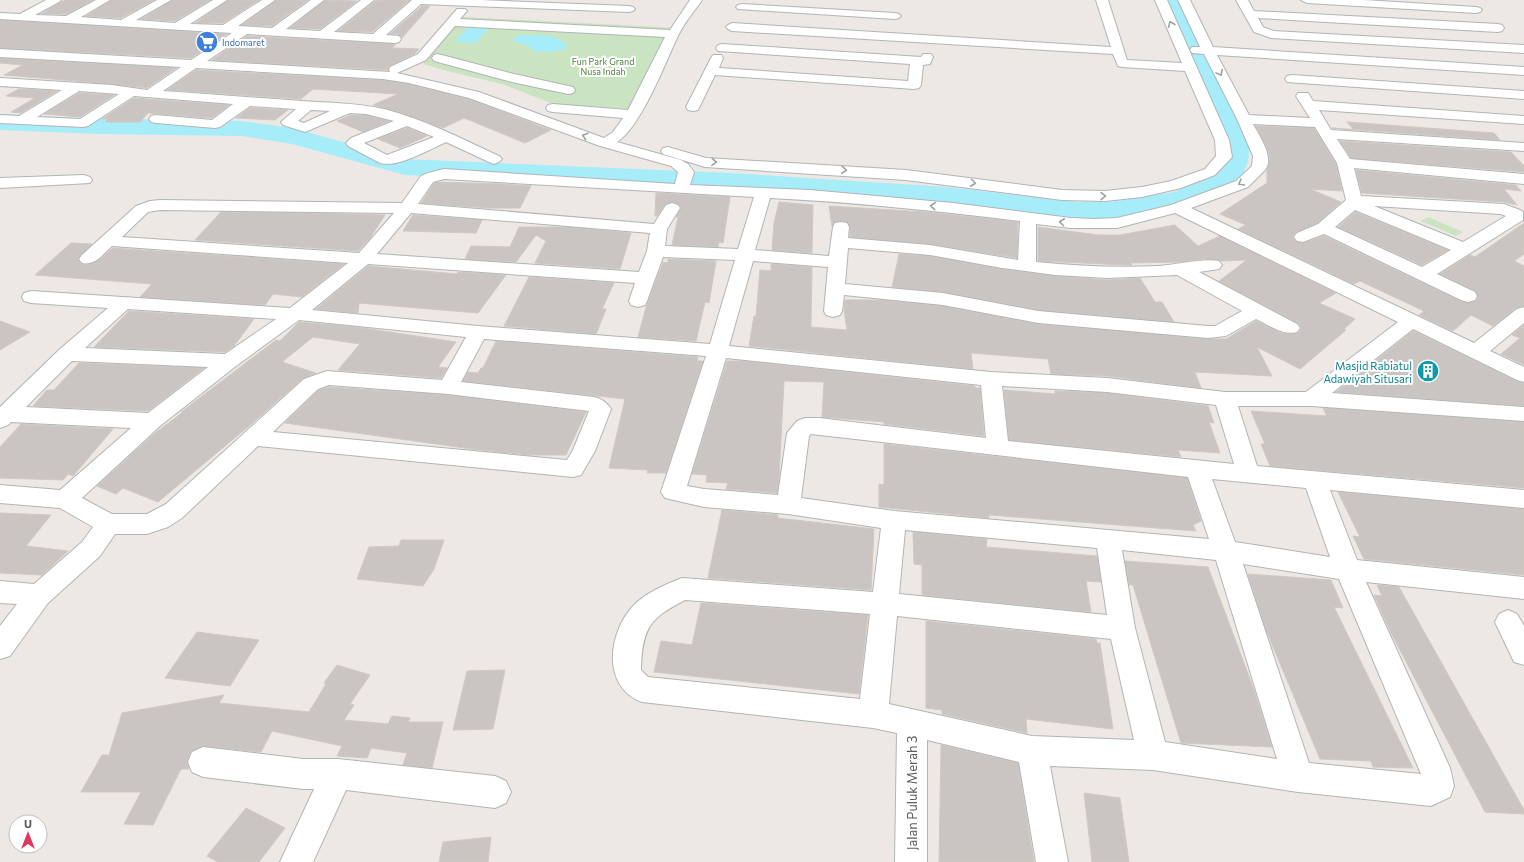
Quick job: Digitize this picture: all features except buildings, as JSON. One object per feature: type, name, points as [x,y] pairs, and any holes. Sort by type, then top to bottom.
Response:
[{"type":"street","points":[[20,18],[55,0]]},
{"type":"street","points":[[68,20],[104,0]]},
{"type":"street","points":[[123,24],[164,0]]},
{"type":"street","points":[[178,26],[221,0]]},
{"type":"street","points":[[226,29],[269,0]]},
{"type":"street","points":[[274,32],[318,0]]},
{"type":"street","points":[[324,34],[368,0]]},
{"type":"street","points":[[377,37],[419,0],[583,3],[626,13],[636,0]]},
{"type":"street","points":[[605,143],[618,135],[633,115],[673,34],[696,0]]},
{"type":"street","points":[[1102,0],[1122,62],[1189,67]]},
{"type":"street","points":[[65,499],[152,421],[229,361],[295,314],[339,280],[364,258],[406,208],[427,179],[433,176],[444,174],[682,173],[705,162],[906,175],[1062,195],[1105,196],[1142,192],[1175,184],[1210,172],[1224,157],[1222,140],[1189,67],[1184,49],[1161,0]]},
{"type":"street","points":[[206,61],[383,75],[409,79],[474,95],[682,173],[763,193],[810,195],[946,208],[1071,223],[1117,223],[1177,208],[1242,184],[1260,167],[1261,156],[1243,116],[1205,50],[1184,0]]},
{"type":"street","points":[[1242,0],[1258,29],[1271,34],[1524,50]]},
{"type":"street","points":[[1306,0],[1476,10]]},
{"type":"street","points":[[1464,0],[1498,28]]},
{"type":"street","points":[[395,70],[422,57],[470,1]]},
{"type":"street","points":[[1336,1],[1389,62]]},
{"type":"street","points":[[693,107],[744,3],[896,11],[876,58]]},
{"type":"street","points":[[1250,14],[1498,28],[1511,32]]},
{"type":"street","points":[[0,16],[394,39]]},
{"type":"street","points":[[452,22],[673,34]]},
{"type":"street","points":[[732,27],[1118,51]]},
{"type":"street","points":[[245,30],[206,61],[156,120],[215,124],[247,101]]},
{"type":"street","points":[[148,94],[258,31]]},
{"type":"street","points":[[722,48],[926,61],[928,40]]},
{"type":"street","points":[[0,46],[72,54]]},
{"type":"street","points":[[1184,49],[1524,71]]},
{"type":"street","points":[[0,53],[72,54],[395,70],[442,76],[487,92],[553,108],[633,115]]},
{"type":"street","points":[[438,58],[512,78],[568,90]]},
{"type":"street","points":[[711,71],[914,85],[917,61]]},
{"type":"street","points":[[442,76],[467,66]]},
{"type":"street","points":[[1442,66],[1522,149]]},
{"type":"street","points":[[1354,201],[1345,163],[1290,75],[1524,95]]},
{"type":"street","points":[[487,92],[512,78]]},
{"type":"street","points":[[0,82],[349,108],[383,113],[407,121],[494,159]]},
{"type":"street","points":[[0,93],[18,84]]},
{"type":"street","points":[[22,120],[76,87]]},
{"type":"street","points":[[0,119],[79,123],[87,122],[132,91]]},
{"type":"street","points":[[309,105],[288,122],[305,128],[349,108]]},
{"type":"street","points":[[1309,105],[1524,120]]},
{"type":"street","points":[[553,108],[618,135],[682,173]]},
{"type":"street","points":[[1243,116],[1522,149]]},
{"type":"street","points":[[407,121],[353,143],[385,160],[389,160],[445,137]]},
{"type":"street","points":[[1345,163],[1524,179]]},
{"type":"street","points":[[0,183],[84,180]]},
{"type":"street","points":[[763,193],[747,255],[673,492],[704,498],[788,505],[894,520],[1226,551],[1348,570],[1524,588]]},
{"type":"street","points":[[1354,201],[1464,249]]},
{"type":"street","points":[[1303,237],[1324,228],[1354,201],[1504,209],[1517,215],[1517,218],[1422,274]]},
{"type":"street","points":[[88,259],[142,209],[160,205],[406,208],[659,229]]},
{"type":"street","points":[[638,301],[656,251],[659,229],[672,208]]},
{"type":"street","points":[[1177,208],[1524,374]]},
{"type":"street","points":[[1027,266],[1028,218]]},
{"type":"street","points":[[1324,228],[1468,296]]},
{"type":"street","points":[[832,311],[840,235],[1027,266],[1091,272],[1133,273],[1181,270],[1213,265]]},
{"type":"street","points":[[108,241],[647,278]]},
{"type":"street","points":[[656,251],[747,255],[837,262]]},
{"type":"street","points":[[1181,270],[1256,312],[1290,328]]},
{"type":"street","points":[[835,289],[943,299],[1038,317],[1208,332],[1219,332],[1256,312]]},
{"type":"street","points":[[31,297],[295,314],[478,332],[718,351],[991,379],[1107,385],[1225,399],[1311,399],[1524,414]]},
{"type":"street","points":[[3,417],[67,354],[124,303]]},
{"type":"street","points":[[1477,351],[1524,313]]},
{"type":"street","points":[[1311,399],[1411,321]]},
{"type":"street","points":[[448,387],[478,332]]},
{"type":"street","points":[[67,354],[229,361]]},
{"type":"street","points":[[0,494],[65,499],[108,524],[147,524],[159,520],[174,511],[311,384],[321,379],[332,378],[448,387],[594,404],[600,409],[584,451],[573,469],[253,438]]},
{"type":"street","points":[[991,379],[998,448]]},
{"type":"street","points":[[1225,399],[1248,473]]},
{"type":"street","points":[[3,417],[152,421]]},
{"type":"street","points":[[788,505],[798,433],[805,426],[819,426],[998,448],[1197,469],[1524,499]]},
{"type":"street","points":[[1197,469],[1226,551],[1298,777]]},
{"type":"street","points":[[1122,628],[885,604],[682,589],[656,603],[637,619],[629,636],[626,669],[630,679],[642,689],[873,714],[1032,751],[1153,755],[1298,777],[1431,790],[1439,786],[1435,768],[1348,570],[1314,479]]},
{"type":"street","points":[[873,714],[894,520]]},
{"type":"street","points":[[0,647],[40,595],[91,549],[108,524]]},
{"type":"street","points":[[1108,539],[1122,628],[1153,755]]},
{"type":"street","points":[[0,592],[40,595]]},
{"type":"street","points":[[1508,622],[1524,653]]},
{"type":"street","name":"Jalan Puluk Merah 3","points":[[911,862],[912,723]]},
{"type":"street","points":[[1032,751],[1052,862]]},
{"type":"street","points":[[203,762],[303,774],[338,774],[495,792]]},
{"type":"street","points":[[296,862],[338,774]]},
{"type":"green space","name":"Fun Park Grand Nusa Indah","points":[[461,17],[681,28],[635,109],[556,105],[502,84],[424,64],[422,57]]},
{"type":"green space","points":[[1428,217],[1463,232],[1456,236],[1421,221]]},
{"type":"water","points":[[471,25],[491,26],[475,43],[454,42]]},
{"type":"water","points":[[523,35],[542,35],[556,38],[565,44],[567,49],[551,52],[534,51],[528,46],[517,42],[512,38]]},
{"type":"waterway","points":[[0,122],[134,127],[205,127],[258,130],[325,144],[405,167],[732,181],[947,196],[1078,211],[1110,211],[1181,200],[1228,179],[1235,162],[1237,143],[1169,0]]},
{"type":"place","name":"Indomaret","points":[[207,42]]},
{"type":"place","name":"Masjid Rabiatul Adawiyah Situsari","points":[[1428,371]]}]
